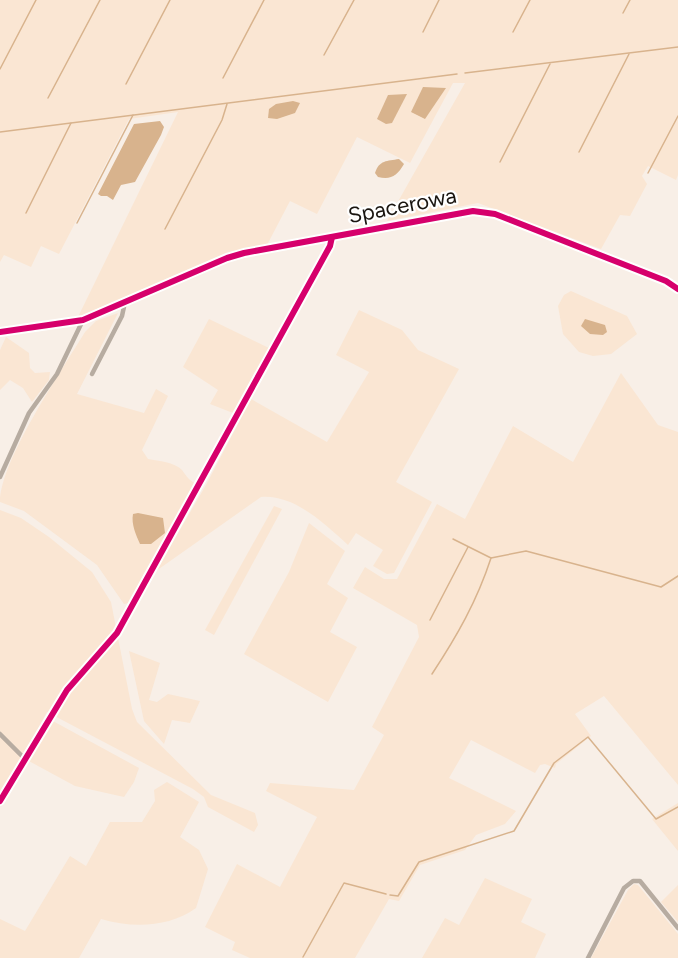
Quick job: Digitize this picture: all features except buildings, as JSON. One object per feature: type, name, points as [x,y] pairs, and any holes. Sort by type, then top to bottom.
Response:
[{"type":"street","name":"Spacerowa","points":[[0,332],[83,320],[227,258],[461,212],[483,211],[592,252],[678,289]]},
{"type":"street","points":[[0,801],[67,690],[117,633],[203,482],[261,370],[330,246],[332,237]]},
{"type":"street","points":[[92,374],[123,316],[125,302]]},
{"type":"street","points":[[0,477],[29,413],[57,374],[72,348],[83,320]]},
{"type":"street","points":[[0,734],[24,758]]},
{"type":"street","points":[[588,958],[624,888],[633,881],[640,881],[678,928]]},
{"type":"shaded area","points":[[0,0],[678,0],[678,175],[676,180],[648,166],[642,176],[647,184],[630,216],[620,215],[601,249],[478,203],[387,221],[465,83],[453,83],[410,163],[357,137],[317,214],[290,201],[267,245],[228,252],[78,317],[178,112],[129,119],[59,254],[41,246],[31,267],[4,255],[0,262]]},
{"type":"shaded area","points":[[423,87],[446,88],[425,119],[411,112]]},
{"type":"shaded area","points":[[407,94],[392,123],[386,124],[377,119],[388,95]]},
{"type":"shaded area","points":[[293,101],[300,103],[295,113],[277,119],[268,118],[269,109],[276,104]]},
{"type":"shaded area","points":[[160,121],[164,127],[161,135],[135,182],[121,185],[113,200],[98,194],[134,124]]},
{"type":"shaded area","points":[[399,159],[404,164],[393,176],[383,178],[378,177],[375,173],[381,163]]},
{"type":"shaded area","points":[[571,291],[627,316],[637,334],[611,354],[593,356],[579,352],[563,334],[558,306],[564,295]]},
{"type":"shaded area","points":[[359,310],[402,330],[418,350],[459,369],[396,482],[432,502],[394,573],[387,574],[373,566],[383,550],[356,533],[348,545],[308,512],[297,505],[273,497],[261,497],[156,571],[206,485],[251,399],[327,442],[369,372],[336,355]]},
{"type":"shaded area","points":[[118,313],[77,394],[144,413],[156,389],[168,396],[142,450],[148,459],[179,467],[196,484],[137,591],[129,603],[124,604],[97,565],[24,511],[0,502],[10,463],[21,440],[85,332],[96,321]]},
{"type":"shaded area","points":[[209,319],[271,349],[233,413],[210,404],[218,390],[183,367]]},
{"type":"shaded area","points":[[585,319],[605,325],[607,332],[603,335],[590,334],[581,326]]},
{"type":"shaded area","points":[[6,337],[29,353],[30,368],[35,373],[50,372],[49,380],[32,402],[23,388],[10,380],[0,390],[0,350]]},
{"type":"shaded area","points":[[621,373],[658,425],[678,432],[678,785],[604,696],[575,714],[591,736],[556,764],[555,768],[545,764],[540,765],[535,773],[471,740],[449,778],[516,811],[505,824],[476,835],[465,850],[420,865],[399,901],[389,899],[355,958],[250,958],[232,950],[235,942],[205,927],[237,864],[280,887],[317,817],[266,791],[270,783],[354,790],[384,735],[372,727],[419,637],[417,625],[353,588],[365,567],[384,579],[397,579],[437,504],[465,519],[513,426],[573,462]]},
{"type":"shaded area","points":[[274,506],[282,509],[214,635],[205,630]]},
{"type":"shaded area","points":[[0,510],[21,518],[49,537],[92,572],[111,602],[132,709],[137,722],[211,795],[255,813],[258,825],[254,832],[208,807],[204,797],[193,789],[47,712],[0,797]]},
{"type":"shaded area","points":[[133,514],[163,518],[165,533],[151,544],[140,544],[137,537],[133,526]]},
{"type":"shaded area","points":[[309,523],[345,551],[327,584],[348,598],[330,632],[357,647],[328,702],[244,654],[289,572]]},
{"type":"shaded area","points":[[129,651],[160,663],[149,700],[157,702],[168,694],[200,701],[190,723],[172,720],[164,744],[144,721]]},
{"type":"shaded area","points":[[51,720],[139,768],[134,782],[124,797],[75,786],[27,760]]},
{"type":"shaded area","points":[[167,782],[199,802],[180,837],[199,850],[208,869],[196,908],[185,915],[162,923],[137,925],[101,919],[79,958],[0,958],[0,919],[25,931],[70,856],[86,866],[110,822],[142,822],[155,801],[154,790]]},
{"type":"shaded area","points":[[678,803],[678,851],[652,819]]},
{"type":"shaded area","points":[[485,878],[532,899],[521,922],[546,934],[535,958],[422,958],[445,918],[459,925]]},
{"type":"shaded area","points":[[634,884],[638,885],[678,934],[678,958],[591,958],[628,890]]},
{"type":"shaded area","points":[[678,885],[678,922],[661,902]]},
{"type":"waterway","points":[[0,69],[36,0]]},
{"type":"waterway","points":[[48,98],[100,0]]},
{"type":"waterway","points":[[126,84],[170,0]]},
{"type":"waterway","points":[[223,78],[264,0]]},
{"type":"waterway","points":[[324,55],[354,0]]},
{"type":"waterway","points":[[423,32],[439,0]]},
{"type":"waterway","points":[[513,32],[530,0]]},
{"type":"waterway","points":[[623,13],[630,0]]},
{"type":"waterway","points":[[465,73],[678,47]]},
{"type":"waterway","points":[[579,152],[629,54]]},
{"type":"waterway","points":[[500,162],[550,64]]},
{"type":"waterway","points":[[0,132],[457,74]]},
{"type":"waterway","points":[[165,229],[222,120],[227,104]]},
{"type":"waterway","points":[[77,223],[133,115]]},
{"type":"waterway","points":[[648,173],[678,116]]},
{"type":"waterway","points":[[26,213],[71,123]]},
{"type":"waterway","points":[[453,539],[491,558],[526,551],[661,587],[678,576]]},
{"type":"waterway","points":[[430,620],[468,547]]},
{"type":"waterway","points":[[432,674],[466,618],[491,558]]},
{"type":"waterway","points":[[390,895],[398,896],[419,862],[514,831],[554,763],[588,737],[656,819],[678,807]]},
{"type":"waterway","points":[[303,957],[344,883],[386,894]]},
{"type":"cycle path","points":[[0,332],[83,320],[227,258],[244,253],[473,211],[495,214],[666,281],[678,289]]},
{"type":"cycle path","points":[[0,801],[67,690],[117,633],[330,246],[332,237]]}]
